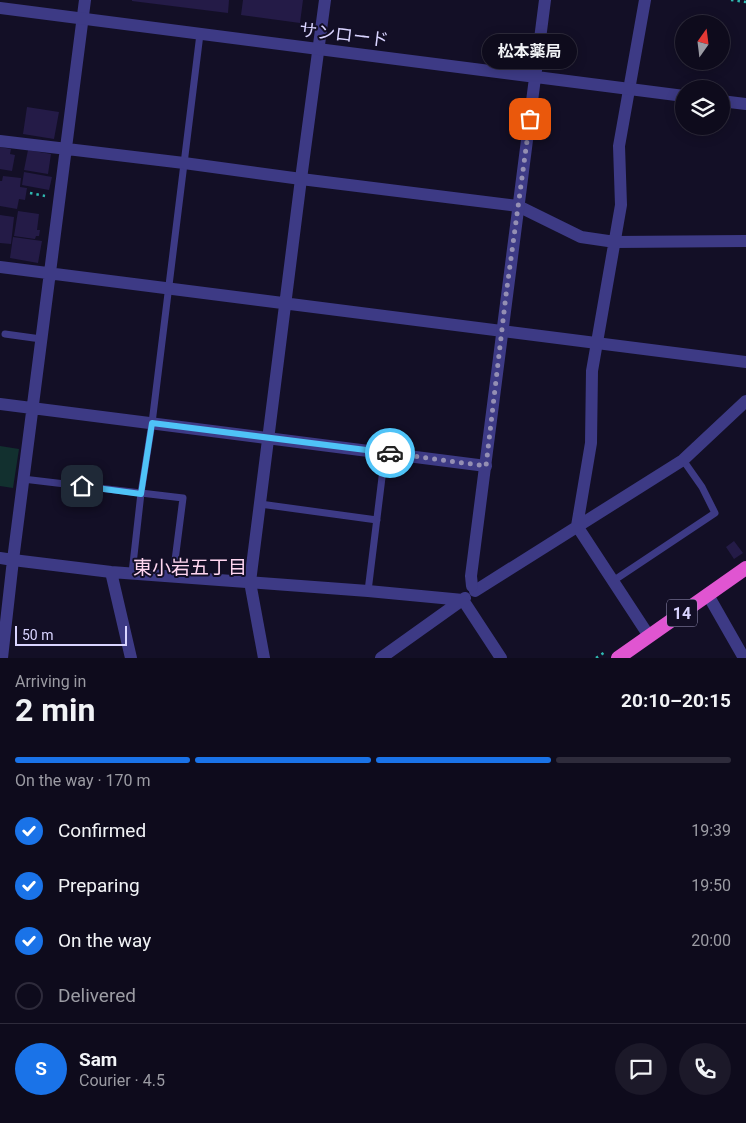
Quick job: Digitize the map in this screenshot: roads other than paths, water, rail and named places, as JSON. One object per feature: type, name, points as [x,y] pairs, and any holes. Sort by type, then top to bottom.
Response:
[{"type":"highway","name":"14","points":[[618,658],[746,568]]},
{"type":"street","points":[[2,658],[6,559],[23,479],[84,0]]},
{"type":"street","points":[[264,658],[250,582],[325,0]]},
{"type":"street","points":[[473,589],[470,581],[545,0]]},
{"type":"street","points":[[645,0],[619,146],[621,205],[592,371],[591,443],[577,526],[650,636]]},
{"type":"street","name":"サンロード","points":[[0,8],[675,95]]},
{"type":"street","points":[[730,102],[746,104]]},
{"type":"street","points":[[0,141],[518,206],[581,237],[615,242],[746,241]]},
{"type":"street","points":[[0,267],[746,362]]},
{"type":"street","points":[[381,658],[398,653],[459,603],[473,589],[683,460],[746,401]]},
{"type":"street","points":[[0,404],[486,466]]},
{"type":"street","points":[[6,559],[111,572],[368,591],[459,603],[501,658]]},
{"type":"street","points":[[111,572],[131,658]]},
{"type":"street","points":[[708,595],[744,658]]},
{"type":"lane","points":[[132,573],[200,34]]},
{"type":"lane","points":[[5,334],[41,339]]},
{"type":"lane","points":[[368,591],[385,452]]},
{"type":"lane","points":[[613,581],[715,513],[702,487],[683,460]]},
{"type":"lane","points":[[23,479],[183,498],[172,576]]},
{"type":"lane","points":[[260,504],[377,520]]},
{"type":"place","name":"松本薬局","points":[[530,119]]},
{"type":"district","name":"東小岩五丁目","points":[[190,567]]}]
